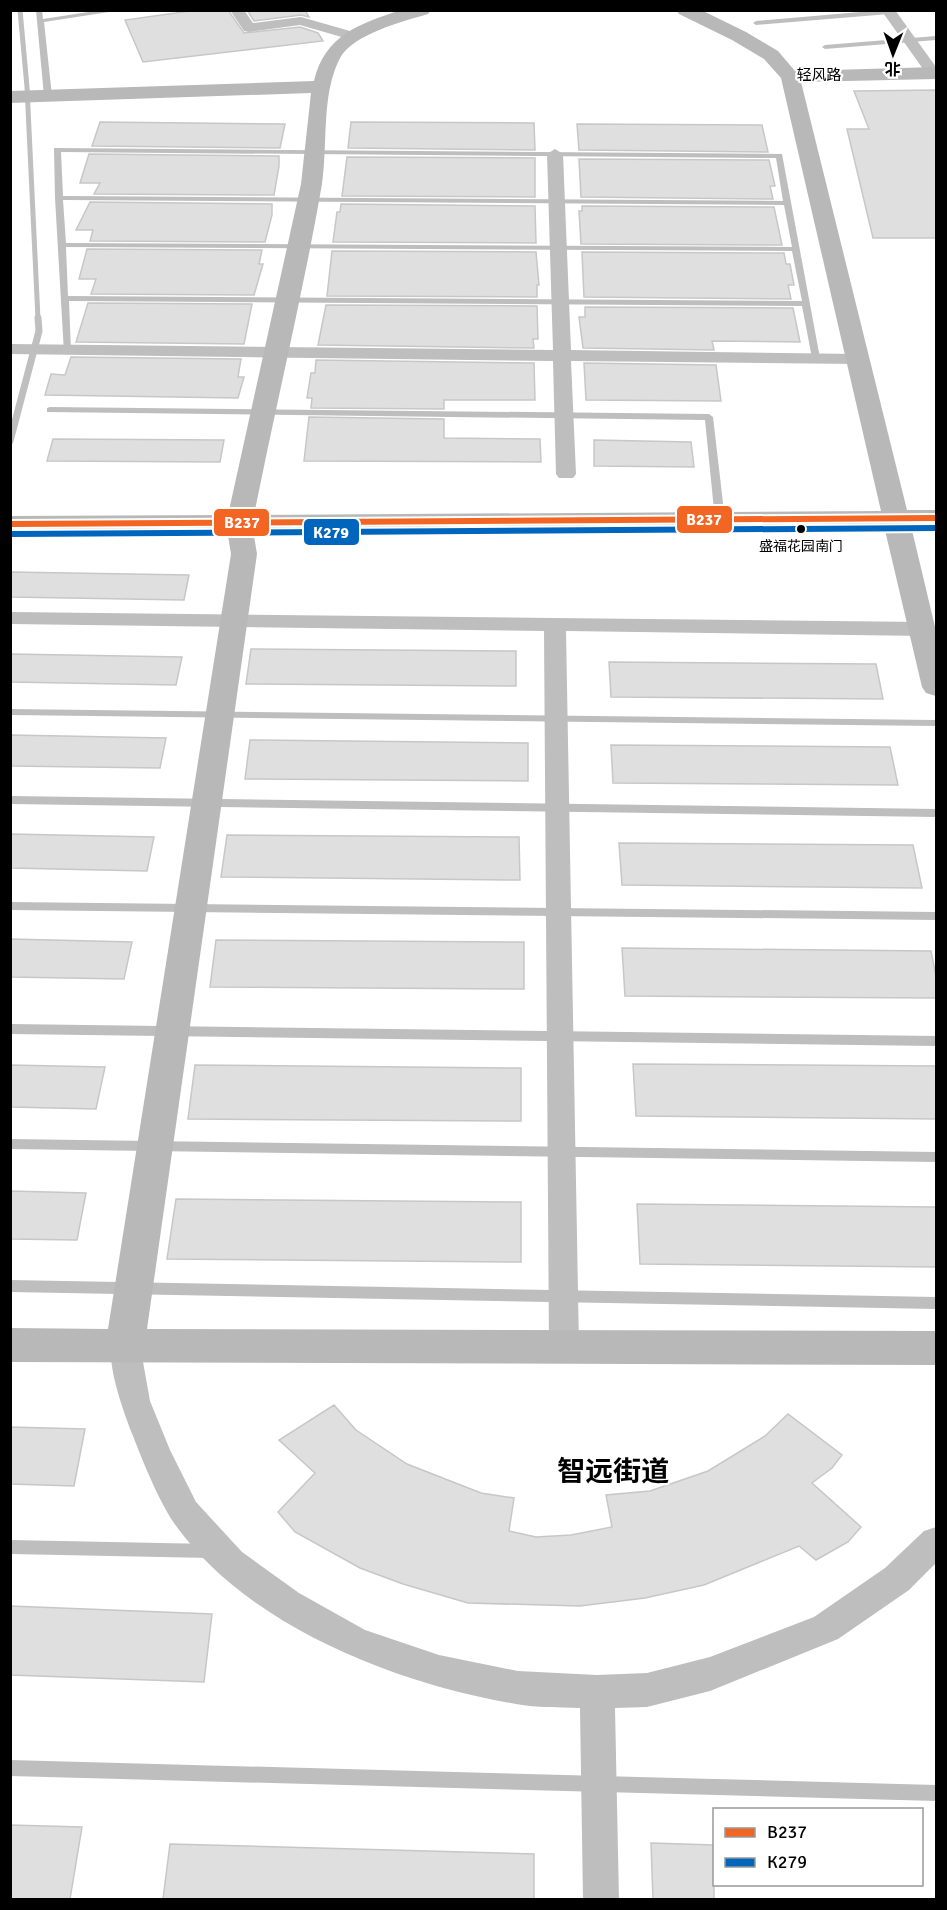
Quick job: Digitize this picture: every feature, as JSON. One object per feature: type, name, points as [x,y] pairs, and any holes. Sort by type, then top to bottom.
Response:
[{"type":"street","points":[[237,10],[249,28],[302,21],[352,36]]},
{"type":"street","points":[[422,10],[394,18],[352,36],[332,56],[323,87],[308,199],[239,522],[244,554],[125,1346],[135,1401],[156,1454],[186,1512],[230,1563],[287,1604],[356,1643],[439,1671],[518,1688],[597,1692],[647,1690],[710,1674],[826,1628],[897,1579],[934,1548]]},
{"type":"street","name":"轻风路","points":[[685,10],[739,36],[771,55],[790,77],[935,73]]},
{"type":"street","points":[[888,11],[935,73]]},
{"type":"street","points":[[790,77],[896,518],[925,622],[936,684]]},
{"type":"street","points":[[28,96],[323,87]]},
{"type":"street","points":[[555,154],[566,474]]},
{"type":"street","points":[[26,350],[857,358]]},
{"type":"street","points":[[10,524],[936,518]]},
{"type":"street","points":[[10,618],[555,624],[925,622]]},
{"type":"street","points":[[555,624],[564,1347]]},
{"type":"street","points":[[10,1345],[936,1348]]},
{"type":"street","points":[[597,1692],[601,1899]]},
{"type":"lane","points":[[28,96],[40,21],[39,10]]},
{"type":"lane","points":[[40,21],[119,10]]},
{"type":"lane","points":[[756,23],[888,11]]},
{"type":"lane","points":[[825,47],[936,38]]},
{"type":"lane","points":[[67,351],[57,150],[778,156],[816,358]]},
{"type":"lane","points":[[59,198],[787,203]]},
{"type":"lane","points":[[62,245],[796,249]]},
{"type":"lane","points":[[64,298],[806,304]]},
{"type":"lane","points":[[50,410],[709,417],[720,520]]},
{"type":"lane","points":[[10,712],[936,723]]},
{"type":"lane","points":[[10,800],[936,813]]},
{"type":"lane","points":[[10,906],[936,916]]},
{"type":"lane","points":[[10,1029],[936,1041]]},
{"type":"lane","points":[[10,1144],[936,1157]]},
{"type":"lane","points":[[10,1286],[936,1303]]},
{"type":"lane","points":[[10,1548],[219,1551]]},
{"type":"lane","points":[[10,1768],[936,1793]]},
{"type":"building","points":[[197,10],[228,10],[244,33],[300,27],[318,33],[323,41],[143,62],[125,20]]},
{"type":"building","points":[[247,10],[305,10],[309,17],[301,15],[254,21]]},
{"type":"building","points":[[936,90],[936,238],[873,238],[847,129],[869,129],[854,91]]},
{"type":"building","points":[[100,122],[285,124],[280,148],[92,146]]},
{"type":"building","points":[[351,122],[534,123],[535,150],[348,148]]},
{"type":"building","points":[[577,124],[762,125],[768,152],[579,150]]},
{"type":"building","points":[[89,154],[279,156],[279,166],[274,195],[94,194],[100,183],[80,183]]},
{"type":"building","points":[[347,157],[535,158],[535,197],[342,196]]},
{"type":"building","points":[[579,159],[769,160],[775,186],[770,186],[773,199],[581,197]]},
{"type":"building","points":[[90,202],[272,204],[272,215],[265,242],[90,241],[93,230],[76,230]]},
{"type":"building","points":[[341,204],[535,206],[536,243],[333,242],[337,212],[340,212]]},
{"type":"building","points":[[582,206],[774,207],[782,245],[581,244],[579,211],[582,211]]},
{"type":"building","points":[[87,249],[262,250],[259,264],[263,264],[254,295],[91,294],[96,279],[79,279]]},
{"type":"building","points":[[332,251],[536,252],[539,285],[537,285],[537,297],[327,296]]},
{"type":"building","points":[[582,252],[784,253],[786,264],[790,264],[794,285],[788,285],[791,299],[584,297]]},
{"type":"building","points":[[88,303],[252,304],[244,344],[76,342]]},
{"type":"building","points":[[326,305],[537,306],[538,339],[533,339],[534,348],[318,345]]},
{"type":"building","points":[[585,307],[793,308],[800,342],[712,341],[714,350],[583,348],[579,317],[585,317]]},
{"type":"building","points":[[71,357],[241,359],[238,377],[244,377],[238,398],[45,395],[51,374],[65,375]]},
{"type":"building","points":[[316,360],[534,363],[535,400],[444,400],[444,409],[311,408],[312,398],[307,398],[311,373],[315,373]]},
{"type":"building","points":[[584,363],[716,365],[721,401],[586,400]]},
{"type":"building","points":[[309,417],[444,419],[444,438],[540,439],[541,462],[304,461]]},
{"type":"building","points":[[53,439],[224,440],[220,462],[47,461]]},
{"type":"building","points":[[594,440],[691,442],[694,467],[594,466]]},
{"type":"building","points":[[10,572],[189,575],[184,600],[10,597]]},
{"type":"building","points":[[251,649],[516,651],[516,686],[246,684]]},
{"type":"building","points":[[10,654],[182,657],[176,685],[10,682]]},
{"type":"building","points":[[609,662],[876,664],[883,699],[611,697]]},
{"type":"building","points":[[10,735],[166,738],[160,768],[10,766]]},
{"type":"building","points":[[250,740],[528,743],[528,781],[245,779]]},
{"type":"building","points":[[611,745],[890,747],[898,785],[613,783]]},
{"type":"building","points":[[10,834],[154,837],[147,871],[10,868]]},
{"type":"building","points":[[227,835],[519,837],[520,880],[221,877]]},
{"type":"building","points":[[619,843],[913,845],[922,888],[622,885]]},
{"type":"building","points":[[10,939],[132,942],[124,979],[10,977]]},
{"type":"building","points":[[216,940],[524,942],[524,989],[210,987]]},
{"type":"building","points":[[622,948],[931,951],[936,976],[936,998],[625,996]]},
{"type":"building","points":[[633,1064],[936,1066],[936,1119],[636,1116]]},
{"type":"building","points":[[10,1065],[105,1067],[96,1109],[10,1107]]},
{"type":"building","points":[[195,1065],[521,1068],[521,1121],[188,1119]]},
{"type":"building","points":[[10,1191],[86,1193],[77,1240],[10,1239]]},
{"type":"building","points":[[176,1199],[521,1202],[521,1262],[167,1259]]},
{"type":"building","points":[[637,1204],[936,1207],[936,1267],[640,1264]]},
{"type":"building","points":[[334,1405],[356,1430],[407,1464],[481,1493],[514,1498],[509,1531],[536,1537],[571,1535],[612,1527],[606,1495],[650,1491],[708,1471],[765,1436],[788,1414],[842,1455],[832,1468],[812,1483],[861,1527],[848,1542],[816,1560],[799,1546],[704,1585],[645,1598],[580,1606],[468,1603],[403,1584],[360,1568],[295,1532],[278,1512],[315,1473],[279,1440]]},
{"type":"building","points":[[10,1427],[85,1429],[74,1486],[10,1484]]},
{"type":"building","points":[[10,1606],[212,1614],[204,1682],[10,1675]]},
{"type":"building","points":[[10,1825],[82,1827],[70,1899],[10,1899]]},
{"type":"building","points":[[651,1843],[713,1845],[714,1899],[653,1899]]},
{"type":"building","points":[[170,1844],[534,1854],[534,1899],[163,1899]]},
{"type":"waterway","points":[[20,10],[27,87],[38,319]]},
{"type":"waterway","points":[[10,441],[39,331],[38,318]]},
{"type":"transit line","name":"B237","points":[[10,524],[936,518]]},
{"type":"transit line","name":"K279","points":[[10,534],[936,528]]},
{"type":"place","name":"盛福花园南门","points":[[801,529]]},
{"type":"district","name":"智远街道","points":[[613,1471]]}]
